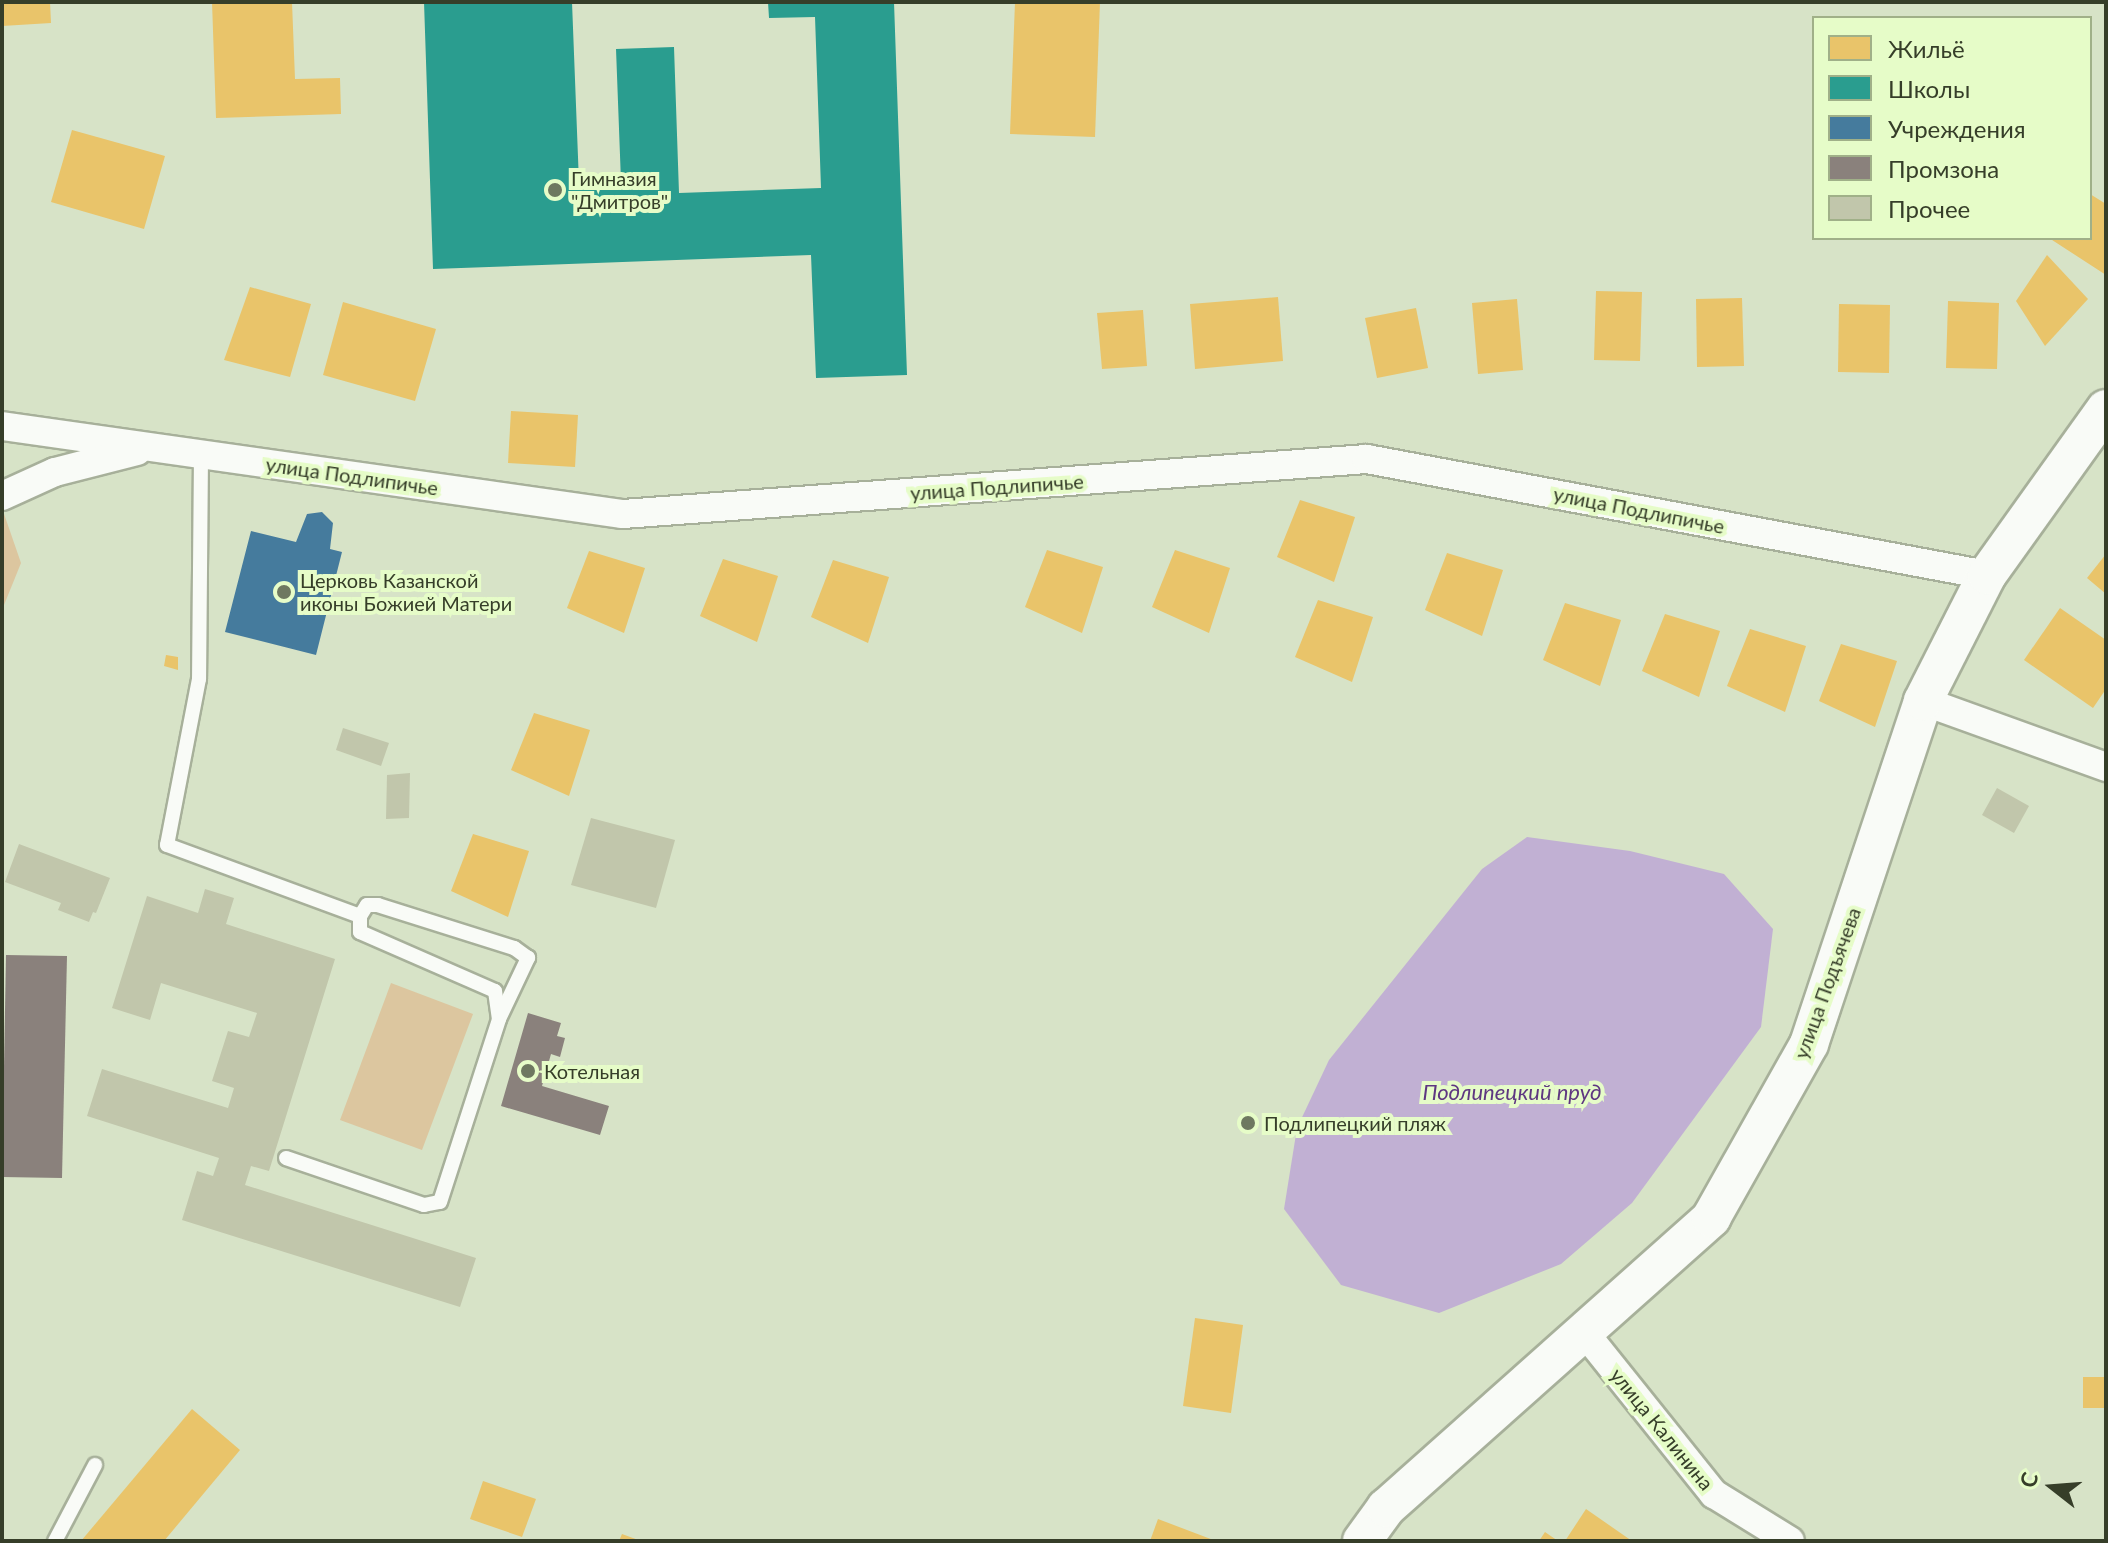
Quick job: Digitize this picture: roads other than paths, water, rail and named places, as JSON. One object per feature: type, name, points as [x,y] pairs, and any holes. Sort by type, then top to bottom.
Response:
[{"type":"main road","name":"улица Подъячева","points":[[1362,1541],[1386,1508],[1711,1218],[1809,1044],[1923,701],[1987,575],[2106,409]]},
{"type":"street","name":"улица Подлипичье","points":[[2,426],[623,514],[1367,459],[1987,575]]},
{"type":"street","points":[[2,496],[55,472],[151,448]]},
{"type":"street","points":[[1923,701],[2106,767]]},
{"type":"street","name":"улица Калинина","points":[[1584,1332],[1714,1494],[1790,1541]]},
{"type":"lane","points":[[201,455],[199,679],[166,842],[171,847],[360,916]]},
{"type":"lane","points":[[286,1158],[424,1205],[440,1202],[499,1019],[528,958],[514,948],[378,905],[367,905],[360,916],[360,932],[495,991],[499,1019]]},
{"type":"lane","points":[[55,1541],[95,1465]]},
{"type":"water","name":"Подлипецкий пруд","points":[[1527,837],[1630,851],[1724,874],[1773,929],[1761,1027],[1632,1203],[1561,1264],[1439,1313],[1341,1285],[1284,1209],[1297,1128],[1329,1060],[1482,869]]},
{"type":"place","name":"Гимназия \"Дмитров\"","points":[[555,190]]},
{"type":"place","name":"Церковь Казанской иконы Божией Матери","points":[[284,592]]},
{"type":"place","name":"Котельная","points":[[528,1071]]},
{"type":"place","name":"Подлипецкий пляж","points":[[1248,1123]]}]
